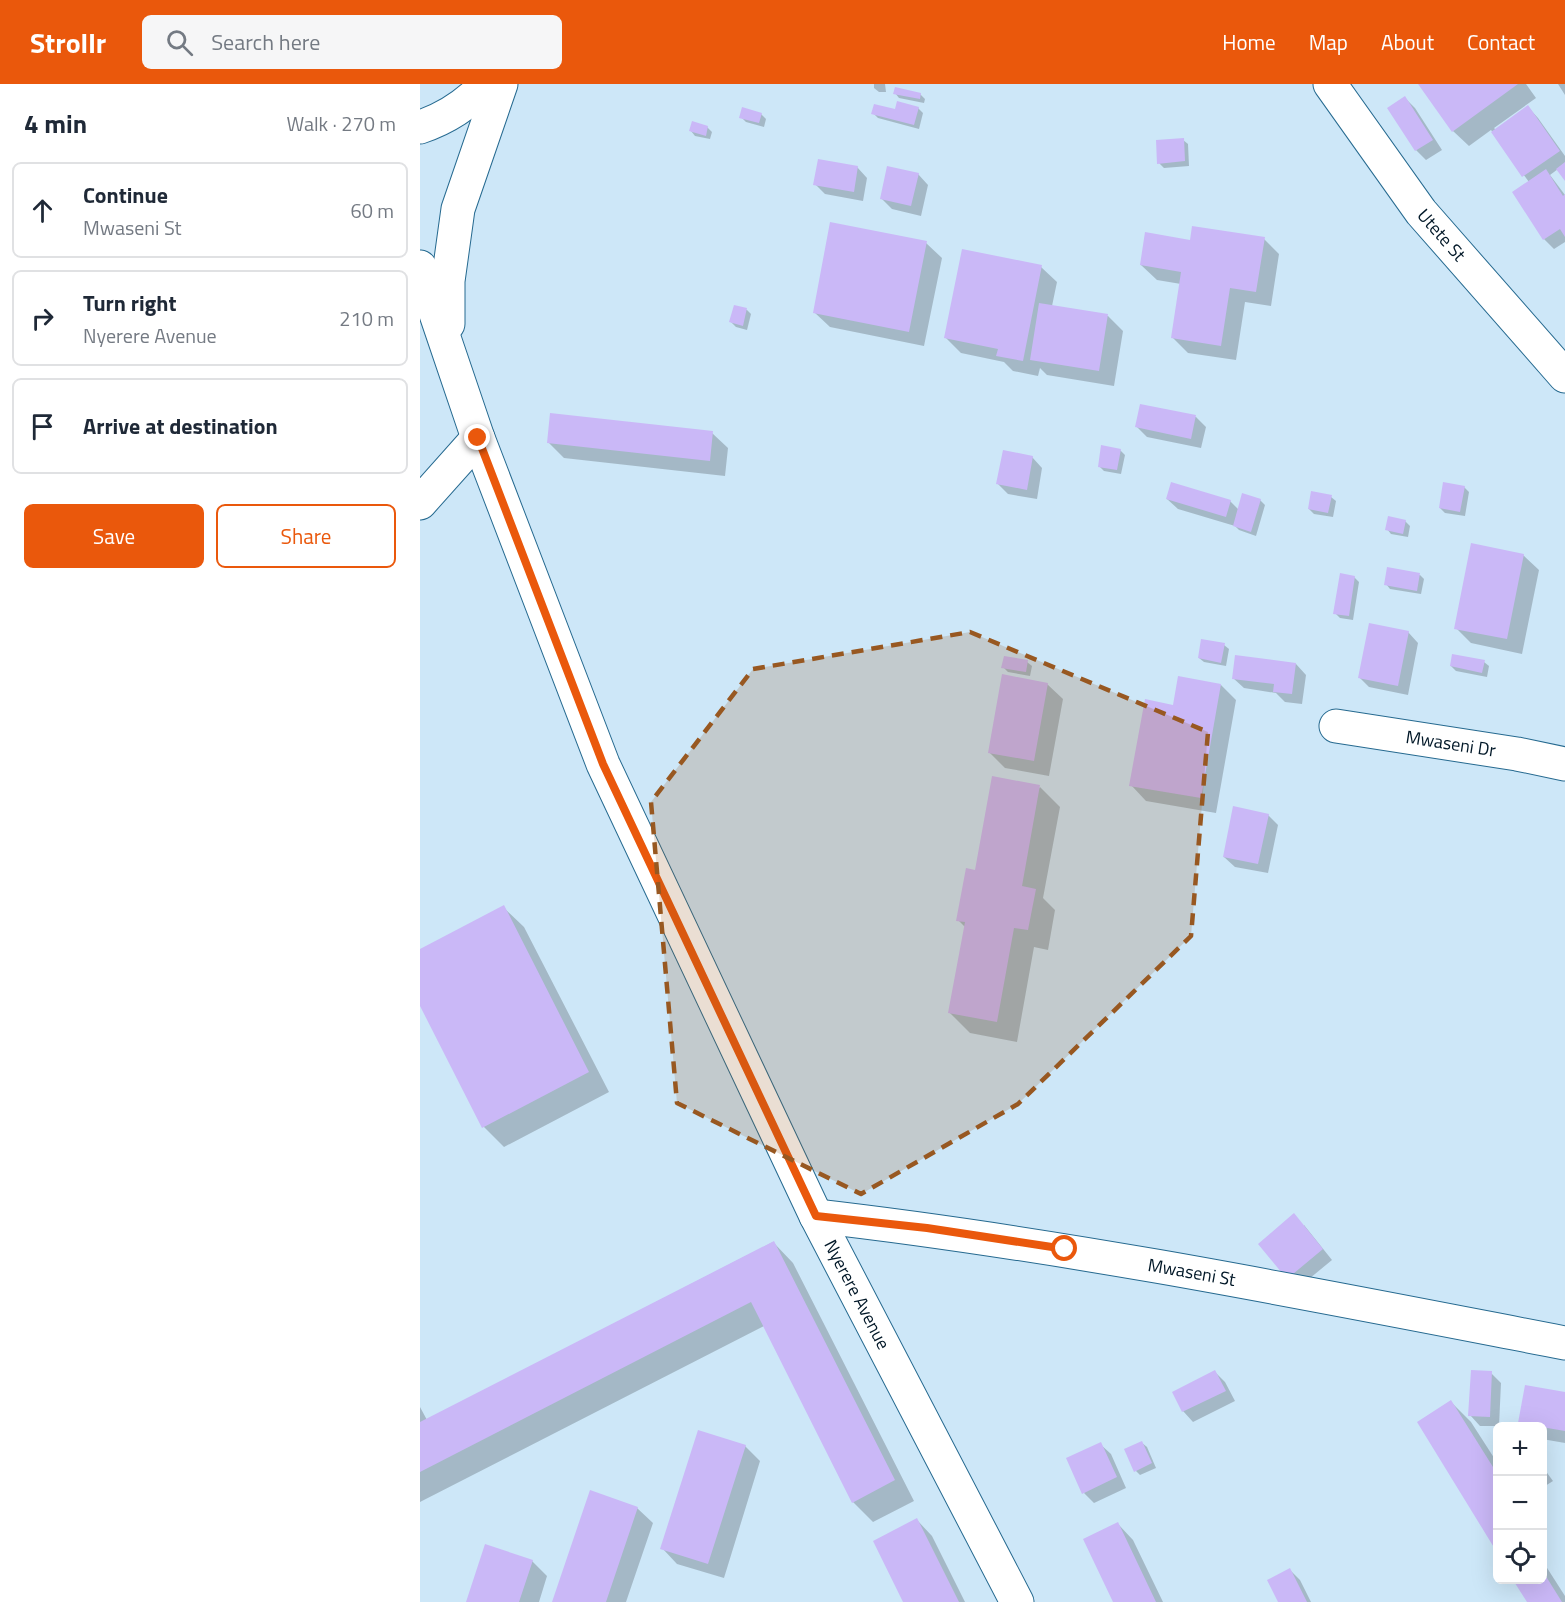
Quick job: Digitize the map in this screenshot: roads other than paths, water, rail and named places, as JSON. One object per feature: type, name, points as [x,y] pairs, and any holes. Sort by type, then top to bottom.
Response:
[{"type":"street","points":[[420,127],[445,117],[470,102],[486,84]]},
{"type":"street","points":[[449,350],[448,281],[458,209],[501,84]]},
{"type":"street","name":"Utete St","points":[[1330,84],[1421,212],[1565,376]]},
{"type":"street","name":"Nyerere Avenue","points":[[420,267],[478,438],[603,764],[816,1216],[1017,1602]]},
{"type":"street","points":[[420,503],[478,438]]},
{"type":"street","name":"Mwaseni Dr","points":[[1336,726],[1517,754],[1565,764]]},
{"type":"street","name":"Mwaseni St","points":[[816,1216],[927,1228],[1065,1249],[1565,1343]]}]
